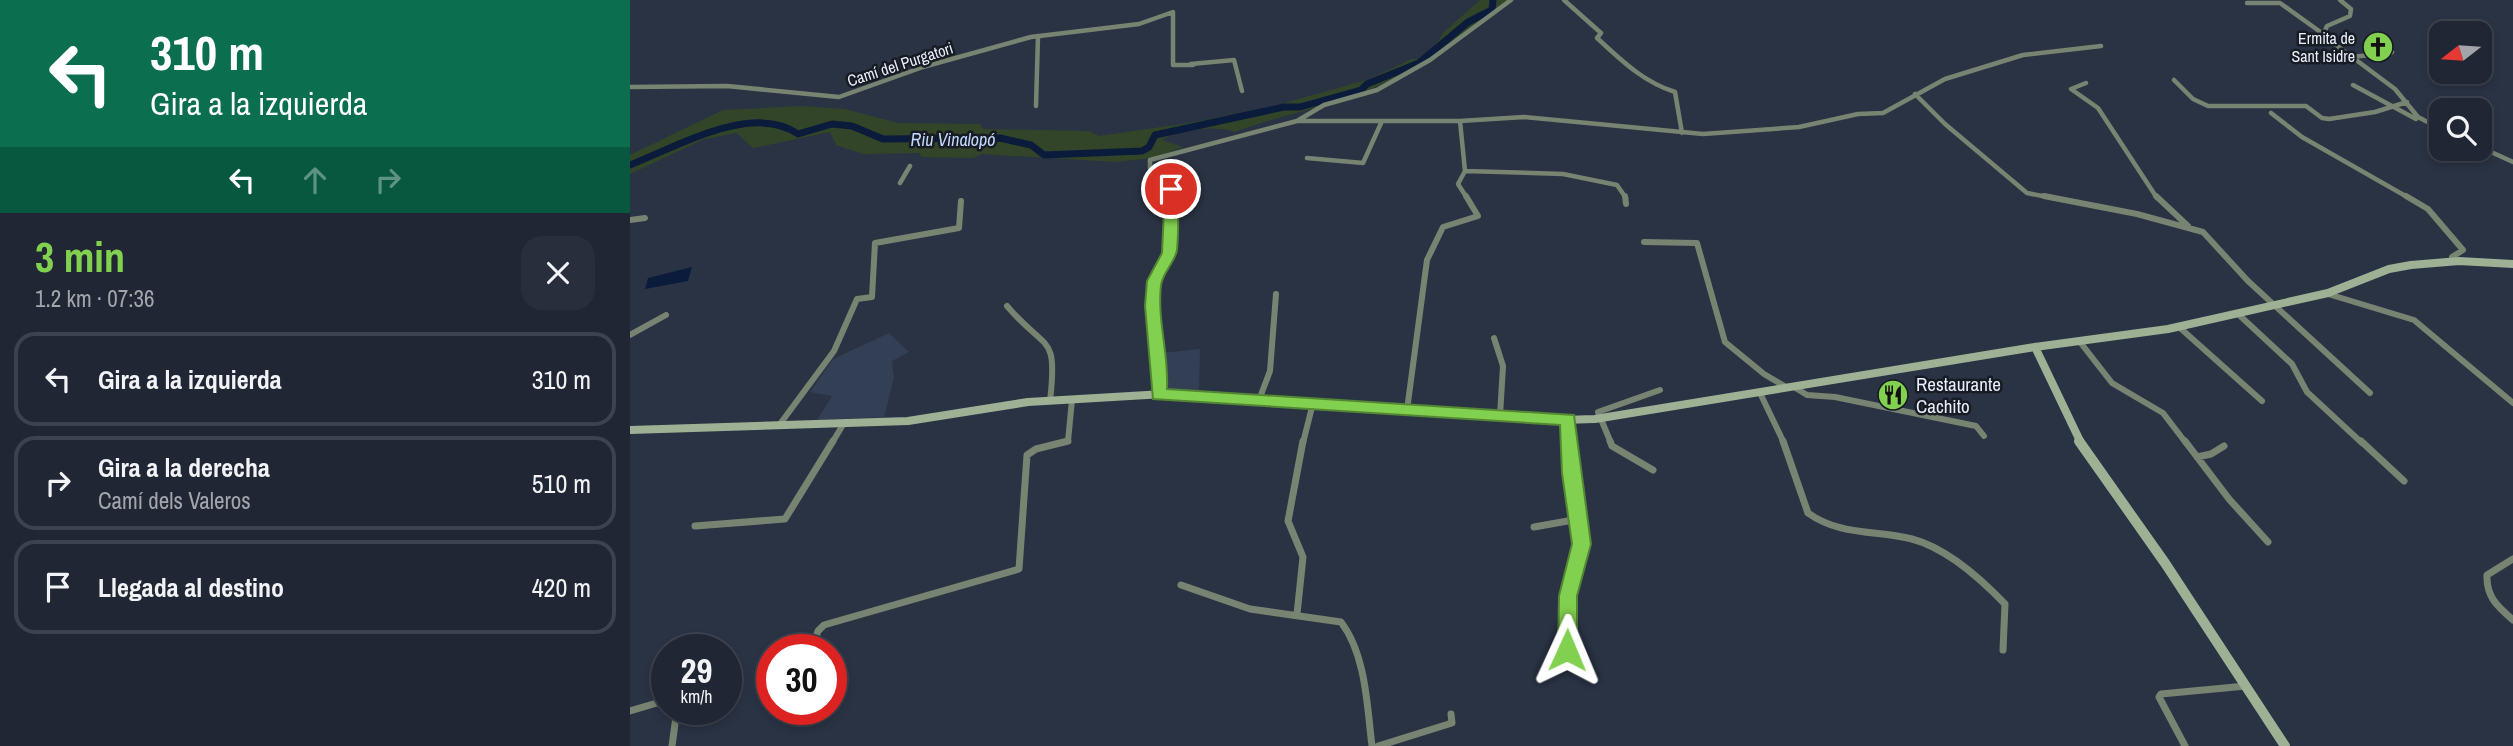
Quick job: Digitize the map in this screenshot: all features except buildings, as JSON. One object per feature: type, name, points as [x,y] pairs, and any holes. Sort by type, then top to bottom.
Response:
[{"type":"main road","points":[[630,430],[930,419],[1050,401],[1159,394],[1500,416],[1600,418],[2035,347],[2179,327],[2326,293],[2389,269],[2454,261],[2513,264]]},
{"type":"main road","points":[[2035,347],[2083,448],[2165,563],[2285,746]]},
{"type":"street","points":[[1159,394],[1161,366],[1153,331],[1154,281],[1169,253],[1172,192],[1150,169],[1150,160],[1297,121],[1317,110],[1378,89],[1434,61],[1511,0]]},
{"type":"street","points":[[1564,0],[1601,33],[1597,38],[1630,68],[1653,86],[1675,92],[1682,133]]},
{"type":"street","points":[[2327,37],[2327,26],[2350,16],[2351,9],[2340,0]]},
{"type":"street","points":[[2247,4],[2280,3],[2395,89],[2411,111],[2429,123]]},
{"type":"street","name":"Camí del Purgatori","points":[[630,87],[727,86],[839,97],[923,67],[1038,36],[1139,24],[1172,12],[1173,65],[1234,60],[1241,91]]},
{"type":"street","points":[[1036,106],[1038,36]]},
{"type":"street","points":[[1297,121],[1460,121],[1524,117],[1716,134],[1809,126],[1850,115],[1883,113],[1945,79],[2023,55],[2101,46]]},
{"type":"street","points":[[2351,57],[2384,54]]},
{"type":"street","points":[[2174,80],[2193,99],[2208,106],[2306,106],[2322,118],[2329,119],[2375,112],[2407,102]]},
{"type":"street","points":[[2086,83],[2071,89],[2098,108],[2160,202],[2189,227]]},
{"type":"street","points":[[2353,85],[2429,123]]},
{"type":"street","points":[[1915,94],[1945,124],[2027,194],[2189,227],[2208,236],[2248,281],[2370,393]]},
{"type":"street","points":[[2271,113],[2293,132],[2428,209],[2463,250],[2452,257],[2454,261]]},
{"type":"street","points":[[1307,158],[1363,163],[1382,121]]},
{"type":"street","points":[[1407,410],[1427,260],[1443,227],[1478,216],[1458,184],[1465,171],[1460,121]]},
{"type":"street","points":[[2492,152],[2513,162]]},
{"type":"street","points":[[900,183],[910,166]]},
{"type":"street","points":[[1465,171],[1598,179],[1620,186],[1626,196],[1626,204]]},
{"type":"street","points":[[780,424],[834,351],[857,299],[872,297],[875,243],[959,228],[961,201]]},
{"type":"street","points":[[630,220],[645,218]]},
{"type":"street","points":[[1644,243],[1697,243],[1725,342],[1764,374],[1807,395],[1836,397],[1976,426],[1984,436]]},
{"type":"street","points":[[2326,293],[2414,320],[2513,403]]},
{"type":"street","points":[[1259,400],[1270,371],[1276,294]]},
{"type":"street","points":[[1007,306],[1018,321],[1046,344],[1054,358],[1050,401]]},
{"type":"street","points":[[2237,313],[2292,364],[2307,392],[2404,481]]},
{"type":"street","points":[[630,335],[666,315]]},
{"type":"street","points":[[2179,327],[2262,401]]},
{"type":"street","points":[[1494,338],[1502,352],[1504,375],[1500,416]]},
{"type":"street","points":[[2080,342],[2112,383],[2163,413],[2268,542]]},
{"type":"street","points":[[1653,470],[1612,446],[1598,412],[1660,390]]},
{"type":"street","points":[[1760,393],[1784,443],[1808,513],[1830,524],[1872,535],[1918,541],[1977,578],[2006,604],[2003,650]]},
{"type":"street","points":[[817,634],[824,625],[1019,569],[1019,531],[1024,504],[1027,455],[1037,449],[1068,441],[1072,400]]},
{"type":"street","points":[[1297,614],[1303,557],[1288,521],[1312,403]]},
{"type":"street","points":[[1567,650],[1568,596],[1581,544],[1571,473],[1568,419]]},
{"type":"street","points":[[695,526],[785,519],[844,423]]},
{"type":"street","points":[[2197,457],[2211,454],[2224,446]]},
{"type":"street","points":[[1534,527],[1579,519]]},
{"type":"street","points":[[2513,559],[2487,575],[2485,591],[2492,602],[2513,620]]},
{"type":"street","points":[[1181,585],[1250,609],[1341,622],[1348,628],[1362,676],[1372,746]]},
{"type":"street","points":[[2185,746],[2159,698],[2161,694],[2246,686]]},
{"type":"street","points":[[630,712],[651,705]]},
{"type":"street","points":[[1378,746],[1452,723],[1451,714]]},
{"type":"street","points":[[672,746],[675,725]]},
{"type":"shaded area","points":[[889,333],[909,352],[892,361],[894,378],[884,417],[817,420],[832,396],[810,392],[833,359]]},
{"type":"shaded area","points":[[1200,349],[1199,390],[1163,390],[1161,353]]},
{"type":"green space","points":[[1480,0],[1509,0],[1442,49],[1388,81],[1353,96],[1235,132],[1208,129],[1178,133],[1162,140],[1183,147],[1153,158],[1115,162],[982,154],[973,158],[921,157],[920,153],[863,154],[836,145],[830,132],[753,148],[737,133],[704,139],[630,174],[630,155],[723,110],[801,106],[845,109],[898,123],[980,124],[983,129],[1089,131],[1099,136],[1266,108],[1370,79],[1411,59],[1421,59],[1434,48],[1443,33]]},
{"type":"water","points":[[692,267],[688,281],[645,289],[648,278]]},
{"type":"waterway","name":"Riu Vinalopó","points":[[630,165],[714,131],[759,123],[780,125],[798,134],[832,124],[852,126],[883,139],[1000,138],[1031,145],[1044,155],[1142,151],[1149,147],[1155,135],[1284,107],[1300,107],[1361,90],[1367,84],[1419,63],[1468,22],[1492,10],[1493,0]]},
{"type":"place","name":"Ermita de Sant Isidre","points":[[2378,47]]},
{"type":"place","name":"Restaurante Cachito","points":[[1893,395]]},
{"type":"route","points":[[1171,189],[1169,253],[1154,281],[1152,306],[1156,352],[1161,366],[1159,394],[1568,419],[1571,473],[1577,500],[1581,544],[1578,566],[1568,596],[1567,650]]}]
